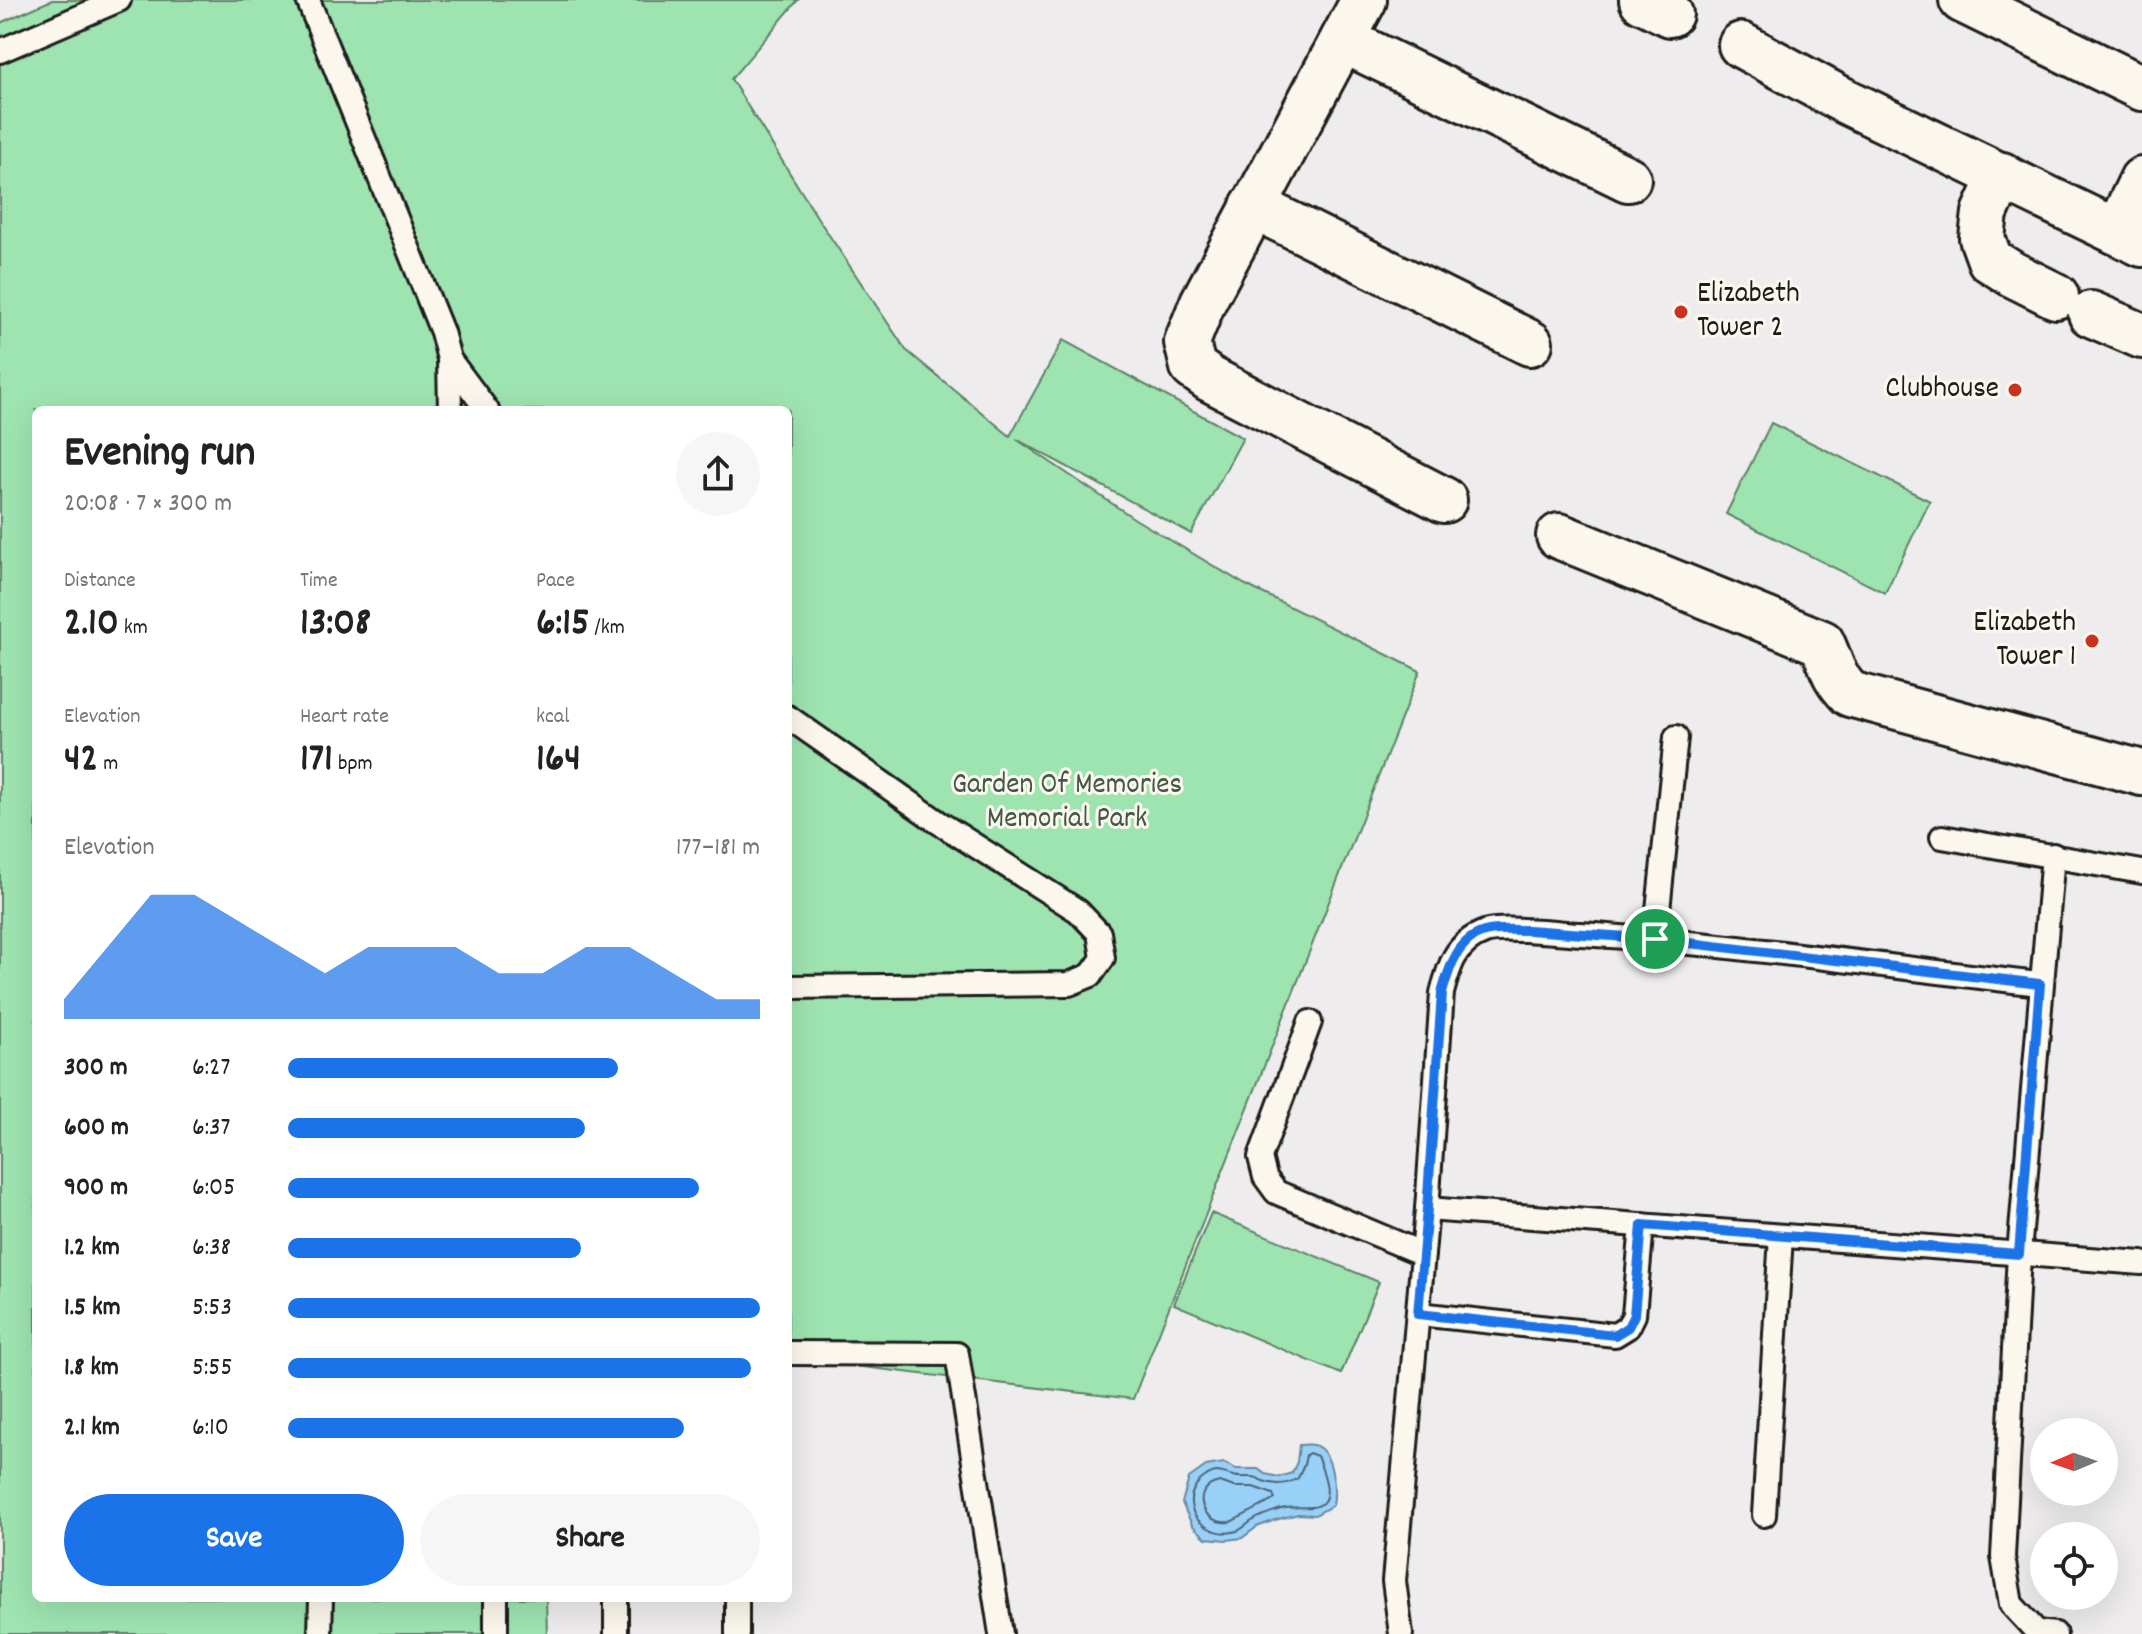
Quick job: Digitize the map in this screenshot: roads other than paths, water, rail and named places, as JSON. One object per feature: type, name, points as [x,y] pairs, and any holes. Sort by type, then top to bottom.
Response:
[{"type":"street","points":[[1364,0],[1253,206],[1193,323],[1187,342],[1193,367],[1210,379],[1444,500]]},
{"type":"street","points":[[1979,4],[2142,88]]},
{"type":"street","points":[[1343,40],[1628,179]]},
{"type":"street","points":[[1741,45],[1839,98],[2129,238],[2142,180]]},
{"type":"street","points":[[2002,175],[1985,213],[1982,238],[1990,260],[2012,274],[2142,336]]},
{"type":"street","points":[[1253,206],[1530,343]]},
{"type":"street","points":[[1559,536],[1822,643],[1836,681],[1850,694],[2142,773]]},
{"type":"lane","points":[[0,51],[119,0]]},
{"type":"lane","points":[[308,0],[442,332],[449,359],[450,406]]},
{"type":"lane","points":[[449,359],[484,406]]},
{"type":"lane","points":[[792,720],[938,822],[1078,911],[1099,933],[1103,958],[1091,975],[1069,984],[792,987]]},
{"type":"lane","points":[[1655,939],[1676,737]]},
{"type":"lane","points":[[1942,837],[2142,872]]},
{"type":"lane","points":[[2053,855],[2019,1254],[2003,1557],[2011,1604],[2037,1632],[2055,1634]]},
{"type":"lane","points":[[1401,1634],[1394,1581],[1427,1209],[1442,993],[1450,963],[1465,943],[1487,931],[1528,930],[1655,939],[2040,984]]},
{"type":"lane","points":[[1310,1022],[1260,1157],[1265,1177],[1276,1192],[1423,1254]]},
{"type":"lane","points":[[1427,1209],[2142,1263]]},
{"type":"lane","points":[[1418,1314],[1615,1335],[1628,1327],[1634,1315],[1642,1225]]},
{"type":"lane","points":[[1764,1515],[1781,1236]]},
{"type":"lane","points":[[792,1353],[957,1354],[1001,1634]]},
{"type":"lane","points":[[320,1634],[321,1602]]},
{"type":"lane","points":[[496,1602],[496,1634]]},
{"type":"lane","points":[[616,1602],[616,1634]]},
{"type":"lane","points":[[737,1602],[737,1634]]},
{"type":"water","points":[[1299,1445],[1313,1445],[1325,1454],[1333,1480],[1333,1505],[1315,1515],[1298,1514],[1275,1520],[1257,1527],[1242,1538],[1206,1538],[1192,1525],[1182,1503],[1189,1478],[1206,1466],[1224,1463],[1236,1469],[1258,1469],[1279,1477],[1292,1473]]},
{"type":"place","name":"Elizabeth Tower 2","points":[[1681,312]]},
{"type":"place","name":"Clubhouse","points":[[2015,390]]},
{"type":"place","name":"Elizabeth Tower 1","points":[[2092,641]]},
{"type":"park label","name":"Garden Of Memories Memorial Park","points":[[1067,803]]}]
